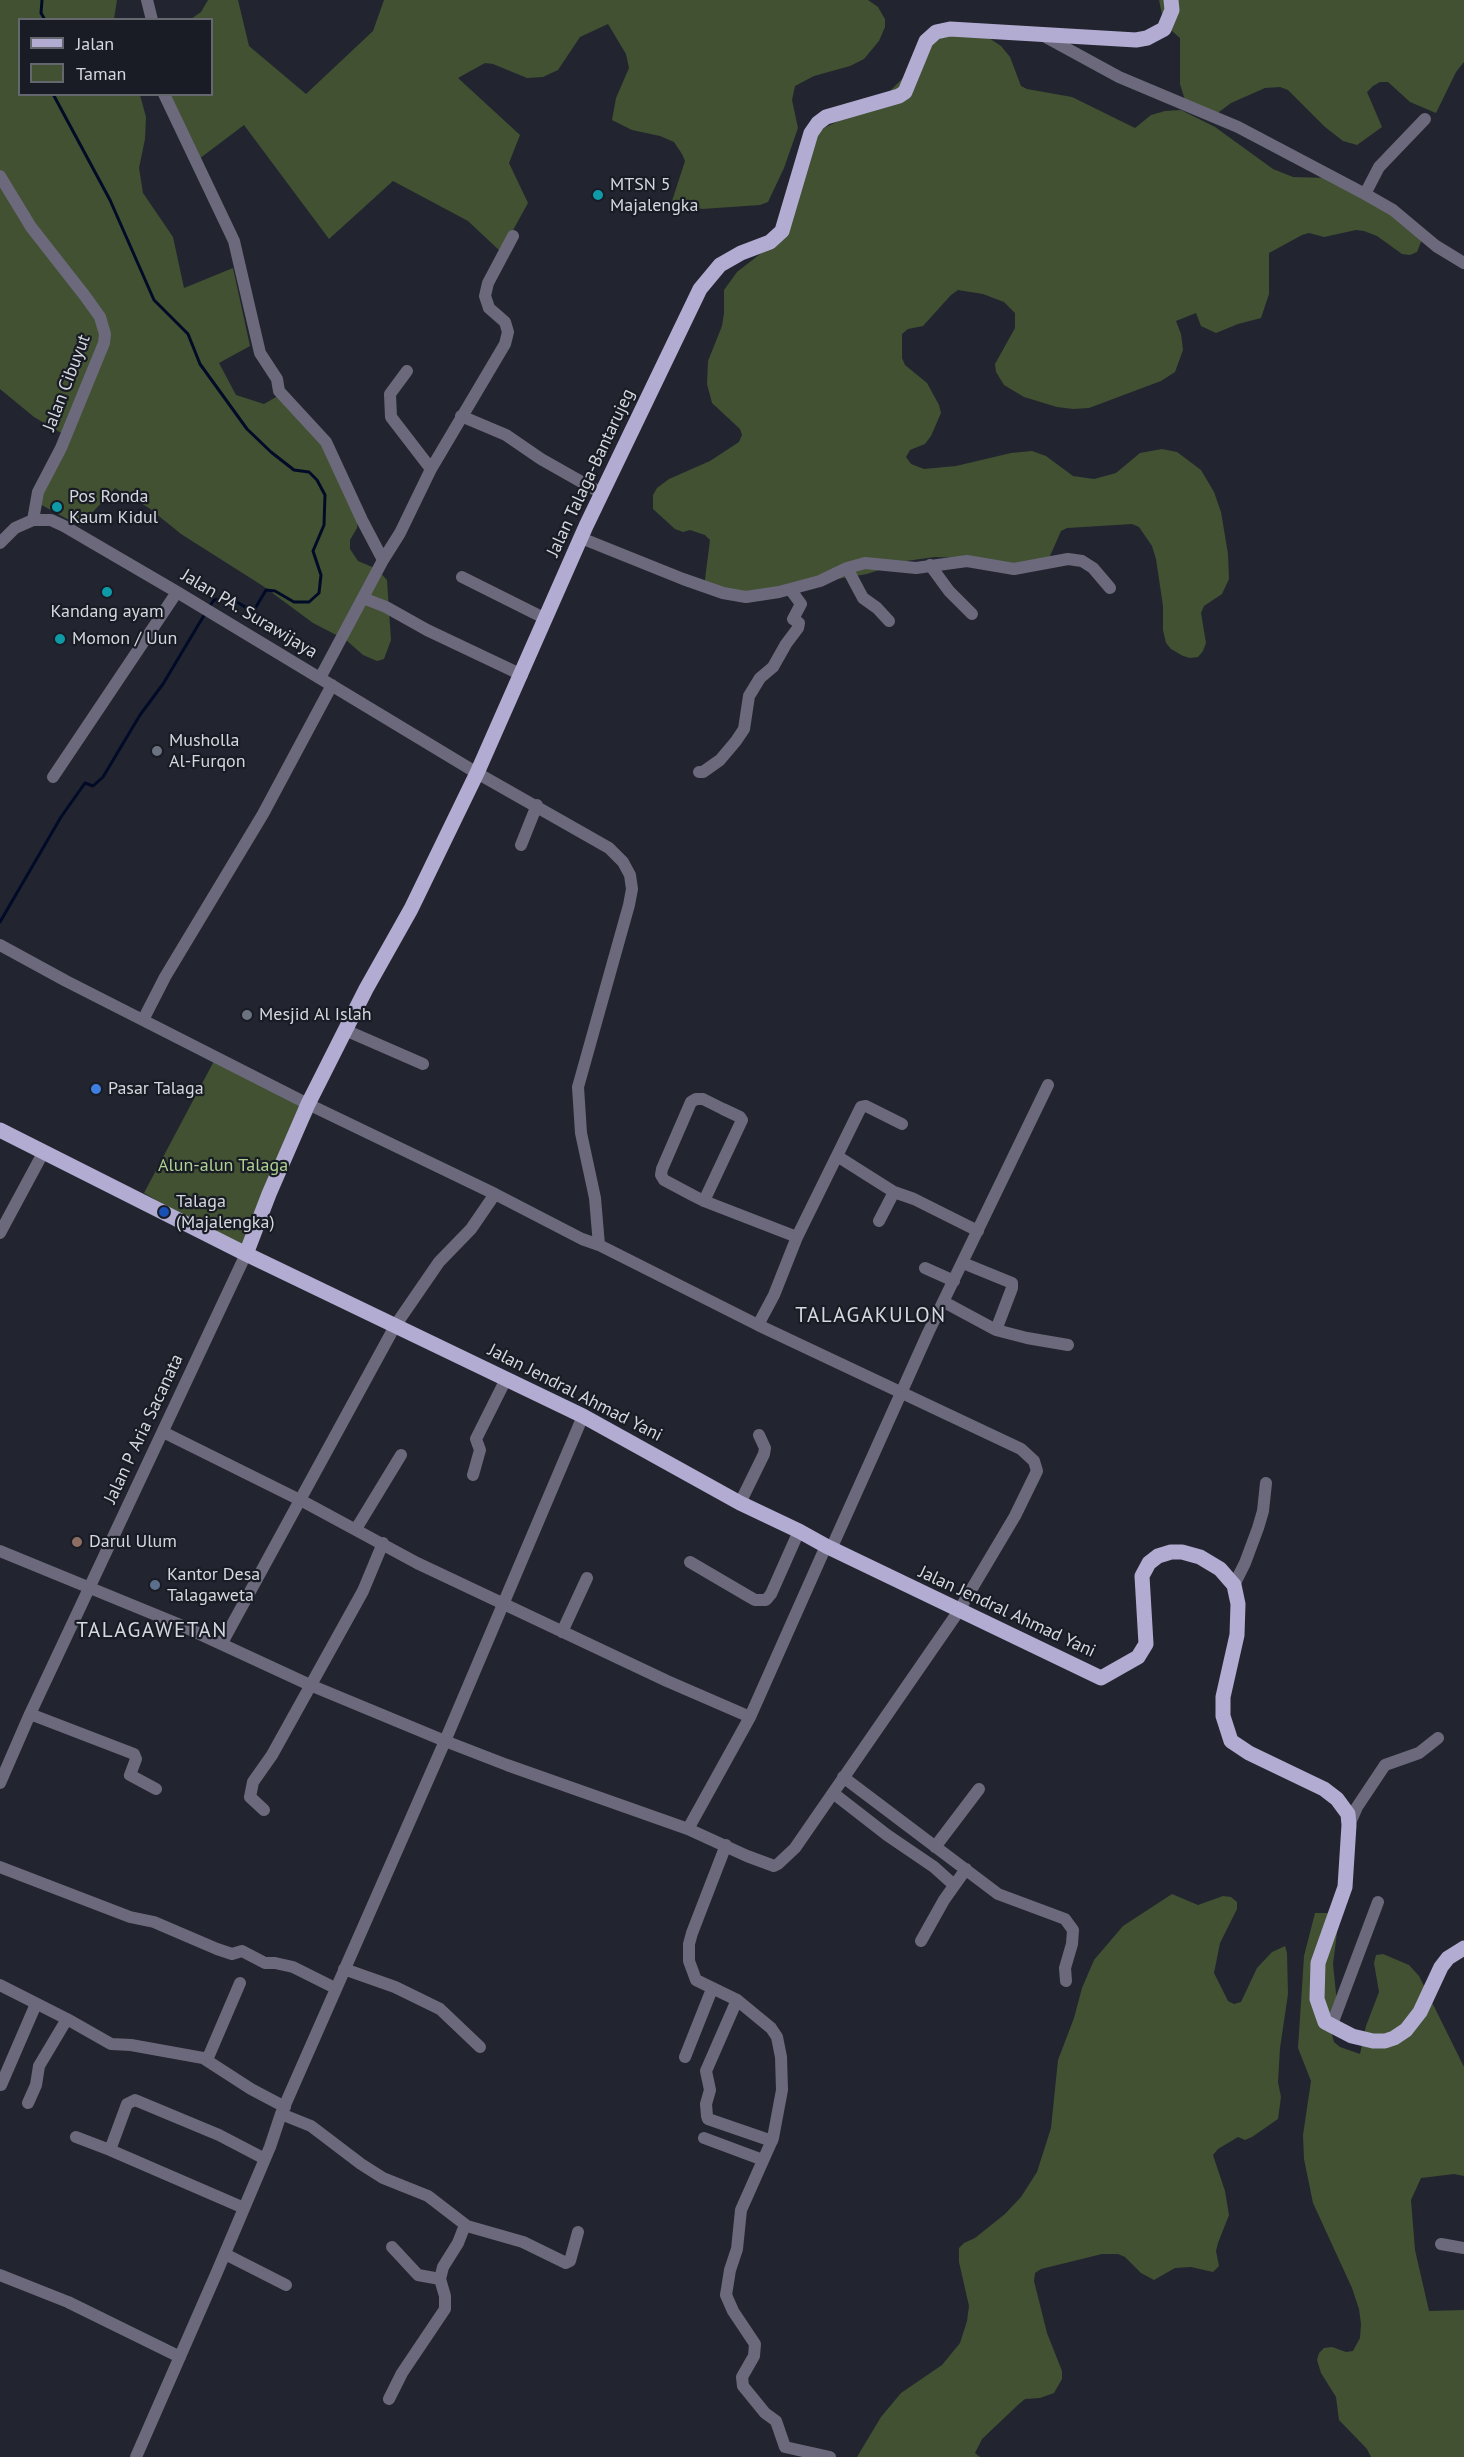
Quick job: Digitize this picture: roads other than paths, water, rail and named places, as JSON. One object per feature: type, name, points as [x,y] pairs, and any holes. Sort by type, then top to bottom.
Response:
[{"type":"main road","name":"Jalan Talaga-Bantarujeg","points":[[246,1254],[308,1104],[345,1030],[411,909],[477,773],[601,493],[700,289],[720,265],[741,253],[770,242],[782,231],[811,133],[818,123],[826,117],[899,96],[905,92],[926,41],[936,32],[950,29],[1121,41],[1147,38],[1164,29],[1172,10],[1171,0]]},
{"type":"main road","name":"Jalan Jendral Ahmad Yani","points":[[0,1130],[246,1254],[583,1416],[740,1503],[799,1531],[828,1548],[958,1612],[1101,1678],[1138,1657],[1146,1644],[1142,1576],[1149,1563],[1158,1556],[1171,1552],[1182,1552],[1200,1557],[1220,1569],[1234,1585]]},
{"type":"main road","points":[[1234,1585],[1238,1604],[1237,1635],[1224,1688],[1223,1716],[1231,1741],[1324,1789],[1337,1799],[1348,1815],[1344,1887],[1321,1950],[1317,1974],[1317,2000],[1325,2022],[1331,2027],[1373,2041],[1394,2038],[1406,2030],[1420,2012],[1441,1967],[1448,1958],[1464,1948]]},
{"type":"street","points":[[147,0],[152,18]]},
{"type":"street","points":[[1042,35],[1051,42],[1136,85],[1238,128],[1365,194],[1393,210],[1436,246],[1464,263]]},
{"type":"street","points":[[165,96],[234,241],[260,353],[277,379],[279,392],[326,442],[383,560]]},
{"type":"street","points":[[1365,194],[1379,167],[1425,120]]},
{"type":"street","name":"Jalan Cibuyut","points":[[0,176],[31,227],[100,317],[105,334],[104,343],[65,440],[38,492],[33,520]]},
{"type":"street","points":[[320,678],[383,560],[400,533],[431,469],[505,344],[508,332],[505,322],[489,308],[485,296],[488,283],[513,236]]},
{"type":"street","points":[[407,371],[390,394],[391,417],[431,469]]},
{"type":"street","points":[[461,416],[506,435],[541,459],[601,493]]},
{"type":"street","points":[[0,543],[15,528],[33,520]]},
{"type":"street","name":"Jalan PA. Surawijaya","points":[[33,520],[51,520],[64,526],[477,773],[609,848],[623,862],[630,875],[632,889],[622,934],[578,1088],[581,1133],[595,1198],[598,1245]]},
{"type":"street","points":[[581,537],[651,567],[723,593],[746,597],[820,581],[846,568],[865,563],[916,568],[967,561],[1014,569],[1068,559],[1082,561],[1093,568],[1110,588]]},
{"type":"street","points":[[930,565],[949,591],[972,614]]},
{"type":"street","points":[[846,568],[863,598],[889,621]]},
{"type":"street","points":[[462,578],[546,619]]},
{"type":"street","points":[[699,772],[703,772],[720,760],[736,741],[744,729],[749,696],[760,678],[773,667],[798,628],[799,623],[793,619],[801,604],[790,589]]},
{"type":"street","points":[[53,777],[177,592]]},
{"type":"street","points":[[363,598],[522,675]]},
{"type":"street","points":[[143,1020],[165,977],[264,814],[301,739],[332,685]]},
{"type":"street","points":[[521,845],[537,806]]},
{"type":"street","points":[[0,945],[308,1104],[758,1325],[1021,1449],[1029,1454],[1036,1466],[1035,1478],[1015,1516],[958,1612],[795,1848],[778,1864],[771,1865],[688,1829],[445,1741],[310,1685],[222,1643],[0,1551]]},
{"type":"street","points":[[345,1030],[423,1064]]},
{"type":"street","points":[[688,1829],[750,1717],[1048,1085]]},
{"type":"street","points":[[704,1201],[741,1120],[740,1117],[730,1112],[696,1099],[692,1102],[661,1175],[664,1180],[704,1201],[797,1238]]},
{"type":"street","points":[[758,1325],[774,1296],[797,1238],[859,1109],[864,1106],[902,1124]]},
{"type":"street","points":[[0,1233],[43,1153]]},
{"type":"street","points":[[837,1156],[894,1192],[918,1200],[978,1231]]},
{"type":"street","points":[[879,1221],[894,1192]]},
{"type":"street","points":[[222,1643],[395,1326],[439,1262],[471,1229],[495,1194]]},
{"type":"street","name":"Jalan P Aria Sacanata","points":[[0,1783],[30,1714],[246,1254]]},
{"type":"street","points":[[963,1263],[1010,1281],[1012,1285],[996,1330]]},
{"type":"street","points":[[925,1268],[954,1281]]},
{"type":"street","points":[[944,1302],[996,1330],[1068,1345]]},
{"type":"street","points":[[473,1475],[480,1450],[476,1439],[506,1379]]},
{"type":"street","points":[[136,2457],[225,2254],[335,1988],[445,1741],[583,1416]]},
{"type":"street","points":[[163,1432],[356,1529],[417,1563],[750,1717]]},
{"type":"street","points":[[740,1503],[764,1454],[765,1448],[759,1434]]},
{"type":"street","points":[[356,1529],[401,1455]]},
{"type":"street","points":[[1234,1585],[1258,1528],[1263,1511],[1266,1484]]},
{"type":"street","points":[[690,1562],[755,1600],[766,1600],[771,1594],[799,1531]]},
{"type":"street","points":[[264,1810],[250,1797],[250,1790],[272,1755],[363,1591],[383,1543]]},
{"type":"street","points":[[562,1632],[587,1578]]},
{"type":"street","points":[[30,1714],[134,1755],[136,1759],[130,1775],[156,1789]]},
{"type":"street","points":[[1349,1825],[1357,1807],[1385,1765],[1419,1753],[1438,1738]]},
{"type":"street","points":[[843,1777],[998,1894],[1065,1919],[1073,1930],[1072,1944],[1065,1968],[1066,1981]]},
{"type":"street","points":[[935,1846],[980,1788]]},
{"type":"street","points":[[833,1793],[887,1835],[934,1867],[954,1885]]},
{"type":"street","points":[[726,1845],[689,1944],[689,1961],[695,1978],[712,1989],[737,2000],[766,2024],[777,2037],[780,2057],[781,2103],[772,2141],[741,2210],[737,2249],[727,2286],[728,2301],[755,2344],[754,2356],[741,2381],[762,2410],[776,2421],[785,2447],[830,2457]]},
{"type":"street","points":[[0,1867],[130,1917],[154,1922],[232,1954],[242,1951],[265,1963],[293,1967],[335,1988]]},
{"type":"street","points":[[921,1941],[966,1869]]},
{"type":"street","points":[[1331,2027],[1378,1902]]},
{"type":"street","points":[[344,1969],[395,1987],[440,2009],[480,2047]]},
{"type":"street","points":[[207,2060],[240,1983]]},
{"type":"street","points":[[0,1985],[111,2044],[176,2052],[207,2060],[283,2111],[311,2126],[360,2164],[383,2178],[428,2196],[465,2224],[523,2242],[566,2263],[570,2261],[578,2232]]},
{"type":"street","points":[[685,2057],[712,1989]]},
{"type":"street","points":[[737,2000],[706,2071],[710,2090],[706,2104],[707,2116],[772,2141]]},
{"type":"street","points":[[1,2085],[36,2004]]},
{"type":"street","points":[[28,2103],[36,2085],[39,2066],[67,2019]]},
{"type":"street","points":[[110,2150],[127,2104],[135,2100],[219,2135],[265,2159]]},
{"type":"street","points":[[76,2137],[244,2208]]},
{"type":"street","points":[[704,2138],[763,2160]]},
{"type":"street","points":[[389,2399],[402,2373],[445,2309],[445,2296],[440,2278],[443,2267],[458,2242],[465,2224]]},
{"type":"street","points":[[1441,2244],[1464,2248]]},
{"type":"street","points":[[392,2247],[418,2275],[440,2278]]},
{"type":"street","points":[[225,2254],[286,2285]]},
{"type":"street","points":[[0,2275],[68,2302],[180,2357]]},
{"type":"waterway","points":[[42,0],[41,13],[44,18]]},
{"type":"waterway","points":[[54,96],[110,200],[154,300],[188,334],[200,364],[247,429],[294,470],[309,472],[317,480],[325,495],[324,525],[313,551],[321,575],[319,593],[309,602],[294,602],[275,591],[266,590],[253,612],[229,597],[214,600],[209,607]]},
{"type":"waterway","points":[[0,922],[61,817],[85,783],[93,786],[103,777],[206,612]]},
{"type":"place","name":"MTSN 5 Majalengka","points":[[598,195]]},
{"type":"place","name":"Pos Ronda Kaum Kidul","points":[[57,507]]},
{"type":"place","name":"Kandang ayam","points":[[107,592]]},
{"type":"place","name":"Momon / Uun","points":[[60,639]]},
{"type":"place","name":"Musholla Al-Furqon","points":[[157,751]]},
{"type":"place","name":"Mesjid Al Islah","points":[[247,1015]]},
{"type":"place","name":"Pasar Talaga","points":[[96,1089]]},
{"type":"place","name":"Talaga (Majalengka)","points":[[164,1212]]},
{"type":"place","name":"Darul Ulum","points":[[77,1542]]},
{"type":"place","name":"Kantor Desa Talagaweta","points":[[155,1585]]},
{"type":"district","name":"TALAGAKULON","points":[[871,1316]]},
{"type":"district","name":"TALAGAWETAN","points":[[152,1631]]},
{"type":"park label","name":"Alun-alun Talaga","points":[[223,1166]]}]
